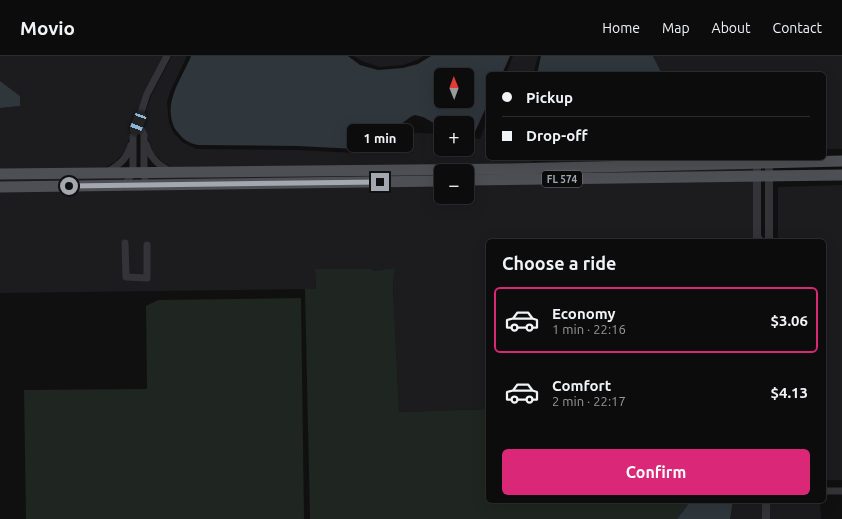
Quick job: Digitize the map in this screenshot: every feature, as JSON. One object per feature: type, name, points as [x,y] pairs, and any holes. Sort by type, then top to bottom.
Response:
[{"type":"main road","name":"FL 574","points":[[0,174],[510,169],[842,161]]},
{"type":"main road","name":"FL 574","points":[[474,180],[842,175]]},
{"type":"main road","points":[[0,187],[434,181]]},
{"type":"street","points":[[106,173],[123,161],[128,153],[147,94],[168,56]]},
{"type":"street","points":[[138,123],[144,135],[148,152],[162,167],[172,172]]},
{"type":"street","points":[[124,186],[138,172],[144,138]]},
{"type":"street","points":[[133,139],[138,172],[146,186]]},
{"type":"street","points":[[757,162],[757,237],[758,239]]},
{"type":"street","points":[[769,162],[770,239]]},
{"type":"street","points":[[125,243],[126,277],[147,278],[146,245]]},
{"type":"street","points":[[826,491],[842,491]]},
{"type":"street","points":[[766,503],[766,519]]},
{"type":"shaded area","points":[[0,56],[163,56],[144,92],[135,120],[133,121],[134,123],[125,151],[117,160],[105,168],[0,169],[0,108],[20,106],[20,96],[0,81]]},
{"type":"shaded area","points":[[172,56],[187,56],[170,92],[167,102],[169,123],[173,132],[182,142],[196,149],[298,150],[356,153],[372,151],[383,146],[397,132],[434,134],[434,156],[474,156],[474,139],[480,139],[486,123],[486,160],[532,160],[533,162],[559,160],[676,160],[510,165],[434,164],[434,165],[172,167],[164,163],[154,154],[142,123],[151,96]]},
{"type":"shaded area","points":[[191,56],[348,56],[360,65],[378,70],[403,68],[418,64],[431,56],[510,56],[503,72],[486,72],[486,107],[474,134],[474,116],[434,116],[434,123],[423,117],[415,115],[397,127],[382,142],[371,147],[356,149],[298,146],[198,145],[188,142],[178,133],[174,127],[171,117],[172,99]]},
{"type":"shaded area","points":[[354,56],[423,56],[403,65],[379,67],[362,61]]},
{"type":"shaded area","points":[[513,56],[538,56],[534,72],[507,72]]},
{"type":"shaded area","points":[[541,56],[653,56],[661,72],[537,72]]},
{"type":"shaded area","points":[[653,56],[842,56],[842,149],[826,149],[826,72],[661,72]]},
{"type":"shaded area","points":[[0,81],[20,96],[20,106],[0,108]]},
{"type":"shaded area","points":[[753,167],[753,171],[474,176]]},
{"type":"shaded area","points":[[434,174],[434,176],[149,181],[148,177]]},
{"type":"shaded area","points":[[104,177],[105,179],[107,177],[125,177],[122,181],[0,182],[0,178]]},
{"type":"shaded area","points":[[753,180],[754,239],[486,239],[486,409],[399,412],[393,284],[395,268],[371,271],[371,269],[315,269],[316,289],[0,293],[0,191],[123,190],[125,192],[126,190],[434,185],[434,204],[474,204],[474,185]]},
{"type":"shaded area","points":[[842,185],[842,480],[826,480],[826,239],[778,239],[778,187]]},
{"type":"shaded area","points":[[395,268],[393,284],[399,412],[486,409],[486,503],[688,503],[677,519],[310,519],[305,289],[316,289],[315,269],[371,269],[372,271]]},
{"type":"shaded area","points":[[301,298],[304,519],[26,519],[24,390],[147,389],[146,306],[158,300]]},
{"type":"shaded area","points":[[688,503],[733,503],[730,519],[677,519]]},
{"type":"shaded area","points":[[733,503],[762,503],[762,519],[730,519]]},
{"type":"shaded area","points":[[770,503],[820,503],[821,519],[770,519]]},
{"type":"route","points":[[69,186],[380,182]]}]
